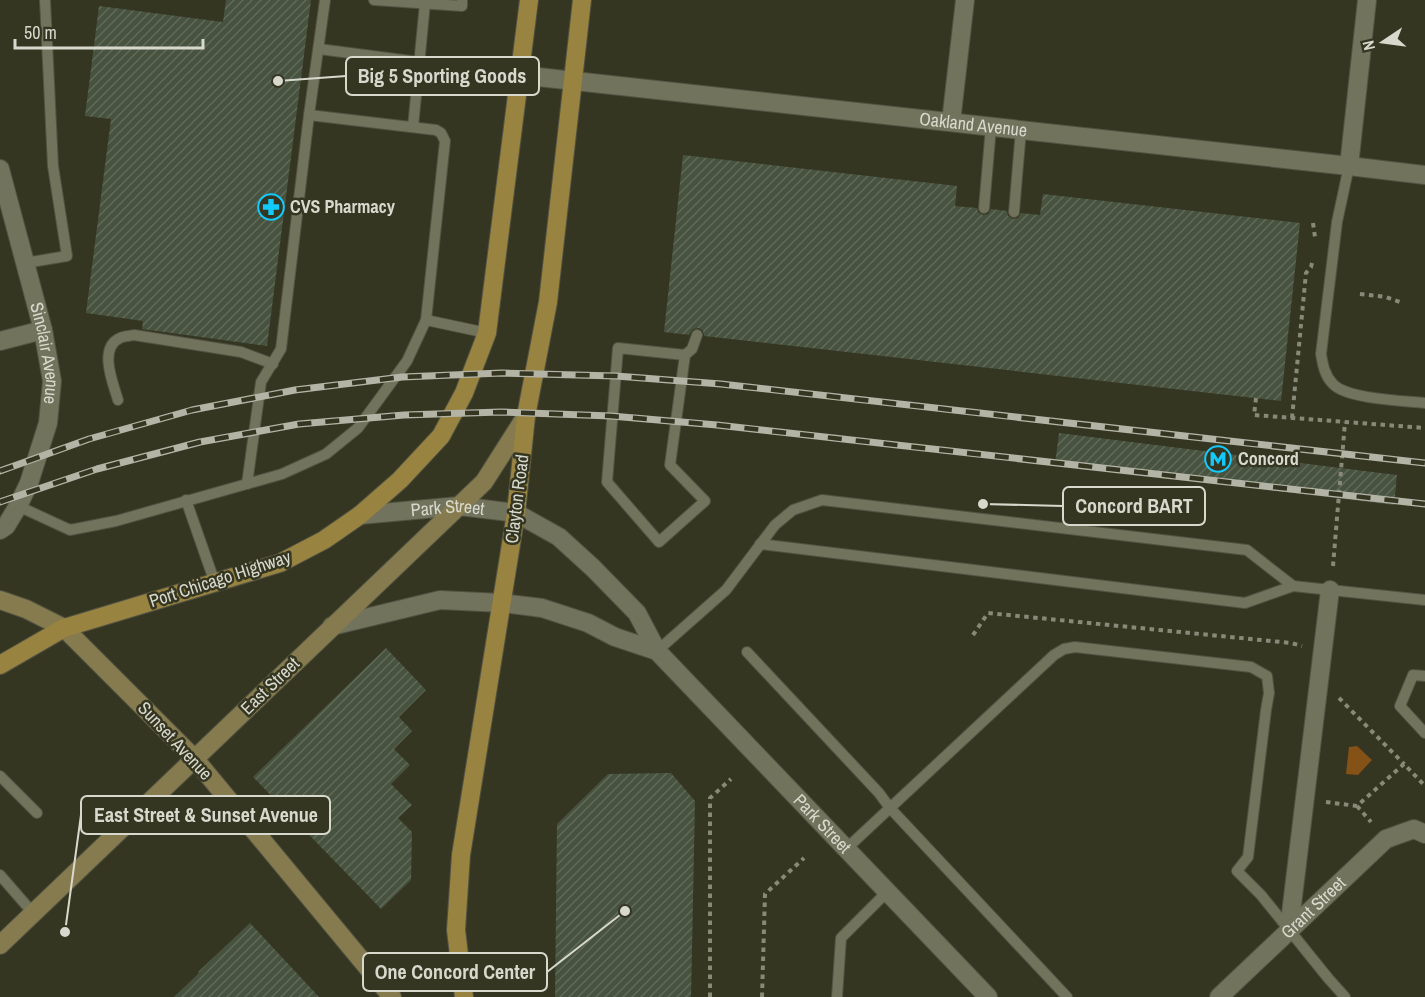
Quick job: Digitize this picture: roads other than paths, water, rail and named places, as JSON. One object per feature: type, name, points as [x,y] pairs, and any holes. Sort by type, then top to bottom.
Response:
[{"type":"main road","points":[[487,333],[529,0]]},
{"type":"main road","name":"Clayton Road","points":[[464,997],[456,930],[461,855],[516,513],[526,416],[548,302],[582,0]]},
{"type":"main road","name":"Port Chicago Highway","points":[[0,665],[64,628],[280,563],[324,540],[360,515],[400,480],[441,436],[464,393],[487,333]]},
{"type":"main road","name":"East Street","points":[[0,945],[484,482],[526,416]]},
{"type":"main road","name":"Sunset Avenue","points":[[0,600],[26,609],[64,628],[194,758],[392,997]]},
{"type":"street","points":[[951,122],[964,0]]},
{"type":"street","points":[[1349,166],[1367,0]]},
{"type":"street","name":"Oakland Avenue","points":[[520,75],[1425,175]]},
{"type":"street","name":"Sinclair Avenue","points":[[0,169],[43,330],[52,381],[48,423],[28,483],[18,506],[6,526],[0,530]]},
{"type":"street","points":[[0,341],[43,330]]},
{"type":"street","name":"Park Street","points":[[360,515],[459,506],[516,513],[559,537],[638,613],[657,651],[988,997]]},
{"type":"street","points":[[1289,930],[1330,590]]},
{"type":"street","name":"Park Street","points":[[332,626],[440,600],[502,603],[542,608],[588,623],[615,637],[657,651]]},
{"type":"street","name":"Grant Street","points":[[1219,997],[1386,839],[1420,832]]},
{"type":"lane","points":[[25,263],[67,256],[53,166],[45,0]]},
{"type":"lane","points":[[247,484],[261,382],[281,349],[325,0]]},
{"type":"lane","points":[[374,0],[462,6],[462,0]]},
{"type":"lane","points":[[413,127],[425,3]]},
{"type":"lane","points":[[319,49],[520,75]]},
{"type":"lane","points":[[18,506],[70,530],[116,521],[282,474],[326,454],[358,428],[407,360],[426,320],[445,141],[441,133],[436,130],[309,115]]},
{"type":"lane","points":[[984,208],[991,127]]},
{"type":"lane","points":[[1014,212],[1021,130]]},
{"type":"lane","points":[[1349,166],[1336,222],[1321,354],[1325,373],[1335,386],[1348,393],[1425,403]]},
{"type":"lane","points":[[426,320],[487,333]]},
{"type":"lane","points":[[118,400],[108,363],[110,349],[119,338],[134,335],[241,352],[273,364]]},
{"type":"lane","points":[[685,355],[618,348],[607,482],[659,542],[705,501],[670,465],[685,355],[692,349],[697,335]]},
{"type":"lane","points":[[186,500],[215,583]]},
{"type":"lane","points":[[657,651],[726,590],[775,525],[793,510],[822,500],[1247,550],[1293,586]]},
{"type":"lane","points":[[760,544],[1245,603],[1293,586],[1425,600]]},
{"type":"lane","points":[[846,849],[1054,655],[1064,649],[1075,647],[1251,667],[1267,676],[1269,693],[1248,857],[1237,871],[1261,895],[1345,997]]},
{"type":"lane","points":[[747,652],[1067,997]]},
{"type":"lane","points":[[1425,676],[1413,675],[1400,706],[1425,733]]},
{"type":"lane","points":[[0,776],[37,813]]},
{"type":"lane","points":[[0,875],[33,913]]},
{"type":"lane","points":[[837,997],[841,938],[887,892]]},
{"type":"railway","points":[[0,471],[89,439],[192,410],[295,390],[402,377],[502,373],[616,376],[721,384],[1425,463]]},
{"type":"railway","points":[[0,502],[97,469],[200,442],[299,424],[404,415],[501,412],[611,416],[717,425],[1425,504]]},
{"type":"place","name":"Big 5 Sporting Goods","points":[[278,81]]},
{"type":"place","name":"CVS Pharmacy","points":[[271,207]]},
{"type":"place","name":"Concord","points":[[1218,459]]},
{"type":"place","name":"Concord BART","points":[[983,504]]},
{"type":"place","name":"One Concord Center","points":[[625,911]]},
{"type":"place","name":"East Street & Sunset Avenue","points":[[65,932]]}]
